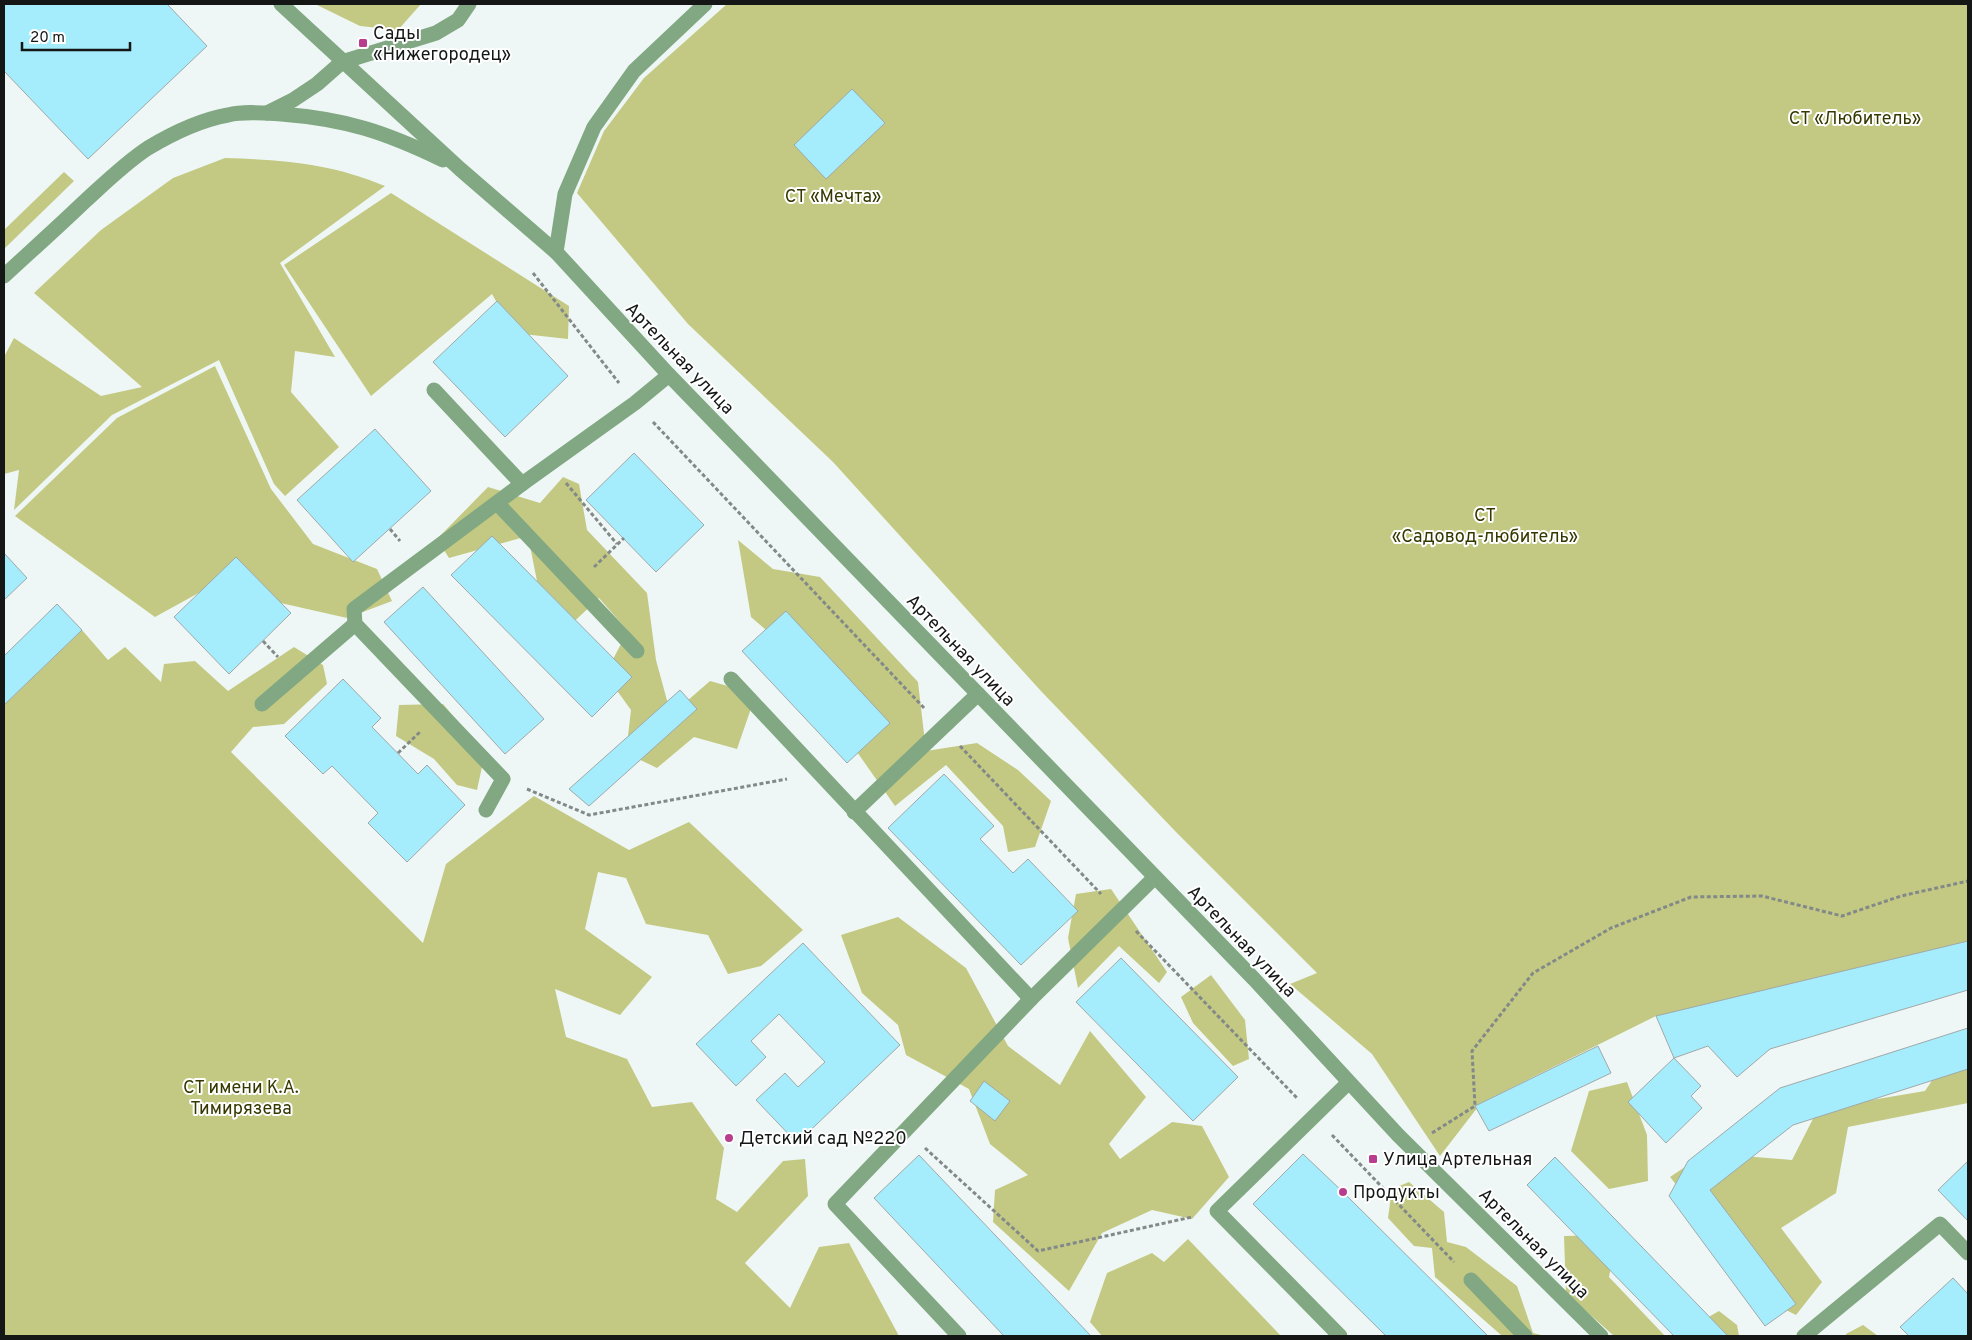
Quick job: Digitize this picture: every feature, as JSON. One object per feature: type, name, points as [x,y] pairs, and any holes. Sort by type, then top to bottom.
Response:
[{"type":"street","name":"Артельная улица","points":[[281,4],[460,169],[556,252],[669,375],[1254,979],[1348,1082],[1601,1336]]},
{"type":"street","points":[[266,113],[293,100],[317,84],[342,62],[436,33],[458,20],[469,4]]},
{"type":"street","points":[[556,252],[565,194],[594,127],[634,71],[705,4]]},
{"type":"street","points":[[4,276],[120,169],[147,149],[171,135],[198,123],[230,114],[266,113],[316,117],[364,126],[401,140],[460,169]]},
{"type":"street","points":[[486,810],[503,779],[356,624],[354,609],[635,403],[669,375]]},
{"type":"street","points":[[434,390],[522,484]]},
{"type":"street","points":[[497,503],[637,651]]},
{"type":"street","points":[[262,704],[356,624]]},
{"type":"street","points":[[731,679],[1031,999]]},
{"type":"street","points":[[854,812],[978,694]]},
{"type":"street","points":[[960,1336],[835,1204],[1031,999],[1156,877]]},
{"type":"street","points":[[1340,1336],[1217,1212],[1348,1082]]},
{"type":"street","points":[[1804,1336],[1940,1224],[1968,1253]]},
{"type":"street","points":[[1471,1280],[1525,1336]]},
{"type":"path","points":[[533,273],[635,403],[1119,913],[1471,1280]]},
{"type":"path","points":[[550,464],[617,544]]},
{"type":"path","points":[[575,585],[624,538]]},
{"type":"path","points":[[503,779],[589,816],[819,773]]},
{"type":"path","points":[[1426,1128],[1433,1133],[1475,1106],[1472,1051],[1534,973],[1611,928],[1691,897],[1762,896],[1842,916],[1900,896],[1968,881]]},
{"type":"path","points":[[920,1144],[1038,1252],[1217,1212]]},
{"type":"green space","points":[[315,4],[421,4],[398,30],[360,26]]},
{"type":"green space","name":"СТ «Садовод-любитель»","points":[[727,4],[1968,4],[1968,963],[1826,1025],[1656,1016],[1481,1103],[1440,1156],[1372,1054],[1290,984],[1317,973],[1177,833],[1040,690],[833,462],[688,324],[577,193],[604,131],[644,78]]},
{"type":"green space","points":[[225,158],[306,164],[345,172],[385,186],[280,263],[335,357],[295,351],[291,392],[339,447],[285,496],[274,484],[219,360],[112,415],[14,510],[19,470],[4,474],[4,357],[14,338],[101,396],[142,387],[34,293],[101,230],[173,178]]},
{"type":"green space","points":[[64,172],[74,181],[4,249],[4,230]]},
{"type":"green space","points":[[391,193],[569,306],[568,339],[514,333],[492,294],[371,396],[284,265]]},
{"type":"green space","points":[[215,366],[271,489],[313,544],[377,569],[392,601],[347,618],[263,599],[233,574],[155,617],[15,516],[117,418]]},
{"type":"green space","points":[[563,477],[579,484],[587,530],[647,593],[656,660],[671,715],[710,681],[756,694],[737,749],[694,737],[657,768],[626,753],[631,710],[605,674],[628,631],[599,598],[562,633],[546,626],[528,536],[449,558],[437,539],[488,487],[540,503]]},
{"type":"green space","points":[[738,540],[773,569],[820,577],[918,682],[926,751],[977,743],[1018,770],[1051,801],[1035,847],[1008,852],[1003,826],[946,765],[895,806],[779,641],[751,617]]},
{"type":"green space","name":"СТ имени К.А. Тимирязева","points":[[82,630],[108,660],[125,647],[161,682],[164,664],[195,661],[228,691],[294,647],[323,665],[327,684],[284,724],[253,727],[231,752],[423,943],[446,864],[534,796],[629,850],[689,822],[803,930],[761,966],[728,974],[708,935],[646,924],[626,878],[598,872],[585,929],[652,977],[620,1015],[555,989],[566,1037],[627,1059],[652,1107],[692,1102],[724,1148],[716,1199],[737,1212],[783,1161],[805,1159],[808,1196],[745,1263],[790,1308],[819,1247],[849,1243],[899,1336],[4,1336],[4,705]]},
{"type":"green space","points":[[443,704],[485,753],[477,790],[457,785],[434,759],[396,736],[399,705]]},
{"type":"green space","points":[[1111,889],[1167,972],[1159,983],[1119,946],[1078,988],[1068,938],[1076,894]]},
{"type":"green space","points":[[898,917],[966,968],[1008,1046],[1060,1085],[1090,1031],[1146,1097],[1109,1144],[1120,1159],[1172,1122],[1202,1126],[1229,1177],[1192,1219],[1152,1210],[1102,1233],[1069,1291],[993,1222],[995,1190],[1028,1175],[990,1144],[969,1089],[906,1055],[898,1025],[862,993],[841,935]]},
{"type":"green space","points":[[1211,975],[1245,1020],[1249,1059],[1233,1066],[1193,1023],[1181,997]]},
{"type":"green space","points":[[1968,1048],[1968,1103],[1848,1127],[1836,1193],[1781,1228],[1822,1282],[1796,1315],[1770,1302],[1670,1177],[1706,1153],[1792,1160],[1818,1109],[1925,1091],[1953,1049]]},
{"type":"green space","points":[[1627,1082],[1647,1135],[1648,1181],[1609,1189],[1571,1151],[1589,1091]]},
{"type":"green space","points":[[1409,1182],[1444,1212],[1447,1242],[1466,1247],[1517,1286],[1533,1333],[1545,1336],[1501,1335],[1435,1277],[1432,1248],[1414,1246],[1388,1218],[1392,1189]]},
{"type":"green space","points":[[1617,1235],[1609,1277],[1665,1336],[1614,1336],[1566,1293],[1564,1236]]},
{"type":"green space","points":[[1188,1239],[1281,1336],[1102,1336],[1090,1322],[1107,1273],[1152,1253],[1164,1262]]},
{"type":"green space","points":[[1719,1311],[1737,1325],[1739,1336],[1676,1336]]},
{"type":"green space","points":[[1863,1325],[1878,1336],[1846,1336],[1846,1334]]},
{"type":"building","points":[[4,4],[167,4],[207,46],[88,159],[4,71]]},
{"type":"building","points":[[852,89],[885,123],[826,179],[794,145]]},
{"type":"building","points":[[497,301],[568,376],[505,437],[433,362]]},
{"type":"building","points":[[375,429],[431,491],[353,562],[297,500]]},
{"type":"building","points":[[634,453],[704,525],[656,572],[586,500]]},
{"type":"building","points":[[492,536],[632,677],[592,717],[451,575]]},
{"type":"building","points":[[4,553],[27,578],[4,600]]},
{"type":"building","points":[[236,557],[291,613],[229,674],[174,617]]},
{"type":"building","points":[[423,587],[544,719],[505,754],[384,622]]},
{"type":"building","points":[[57,604],[82,630],[4,705],[4,656]]},
{"type":"building","points":[[786,611],[890,723],[847,763],[742,651]]},
{"type":"building","points":[[343,679],[381,718],[372,727],[418,774],[427,765],[465,805],[407,862],[368,823],[378,813],[332,766],[323,774],[285,736]]},
{"type":"building","points":[[680,690],[697,709],[589,806],[569,789]]},
{"type":"building","points":[[944,774],[994,826],[980,839],[1013,873],[1028,859],[1078,911],[1021,965],[888,828]]},
{"type":"building","points":[[1968,941],[1968,990],[1770,1049],[1737,1077],[1708,1046],[1674,1058],[1656,1016]]},
{"type":"building","points":[[803,943],[900,1045],[797,1143],[756,1100],[785,1073],[798,1087],[825,1062],[779,1014],[751,1041],[766,1057],[736,1086],[696,1044]]},
{"type":"building","points":[[1121,958],[1238,1077],[1193,1121],[1076,1002]]},
{"type":"building","points":[[1968,1028],[1968,1069],[1793,1125],[1710,1190],[1796,1304],[1765,1326],[1669,1196],[1688,1161],[1780,1088]]},
{"type":"building","points":[[1598,1046],[1611,1073],[1489,1131],[1475,1106]]},
{"type":"building","points":[[1674,1058],[1701,1086],[1691,1096],[1702,1108],[1666,1143],[1628,1102]]},
{"type":"building","points":[[984,1081],[1010,1101],[995,1121],[970,1101]]},
{"type":"building","points":[[1303,1154],[1488,1336],[1386,1336],[1253,1204]]},
{"type":"building","points":[[919,1155],[1091,1336],[1004,1336],[874,1198]]},
{"type":"building","points":[[1555,1157],[1728,1336],[1674,1336],[1527,1185]]},
{"type":"building","points":[[1968,1161],[1968,1221],[1938,1190]]},
{"type":"building","points":[[1953,1278],[1968,1294],[1968,1336],[1909,1336],[1900,1327]]},
{"type":"place","name":"Сады «Нижегородец»","points":[[363,43]]},
{"type":"place","name":"Детский сад №220","points":[[729,1138]]},
{"type":"place","name":"Улица Артельная","points":[[1373,1159]]},
{"type":"place","name":"Продукты","points":[[1343,1192]]},
{"type":"park label","name":"СТ «Любитель»","points":[[1855,118]]},
{"type":"park label","name":"СТ «Мечта»","points":[[833,196]]}]
